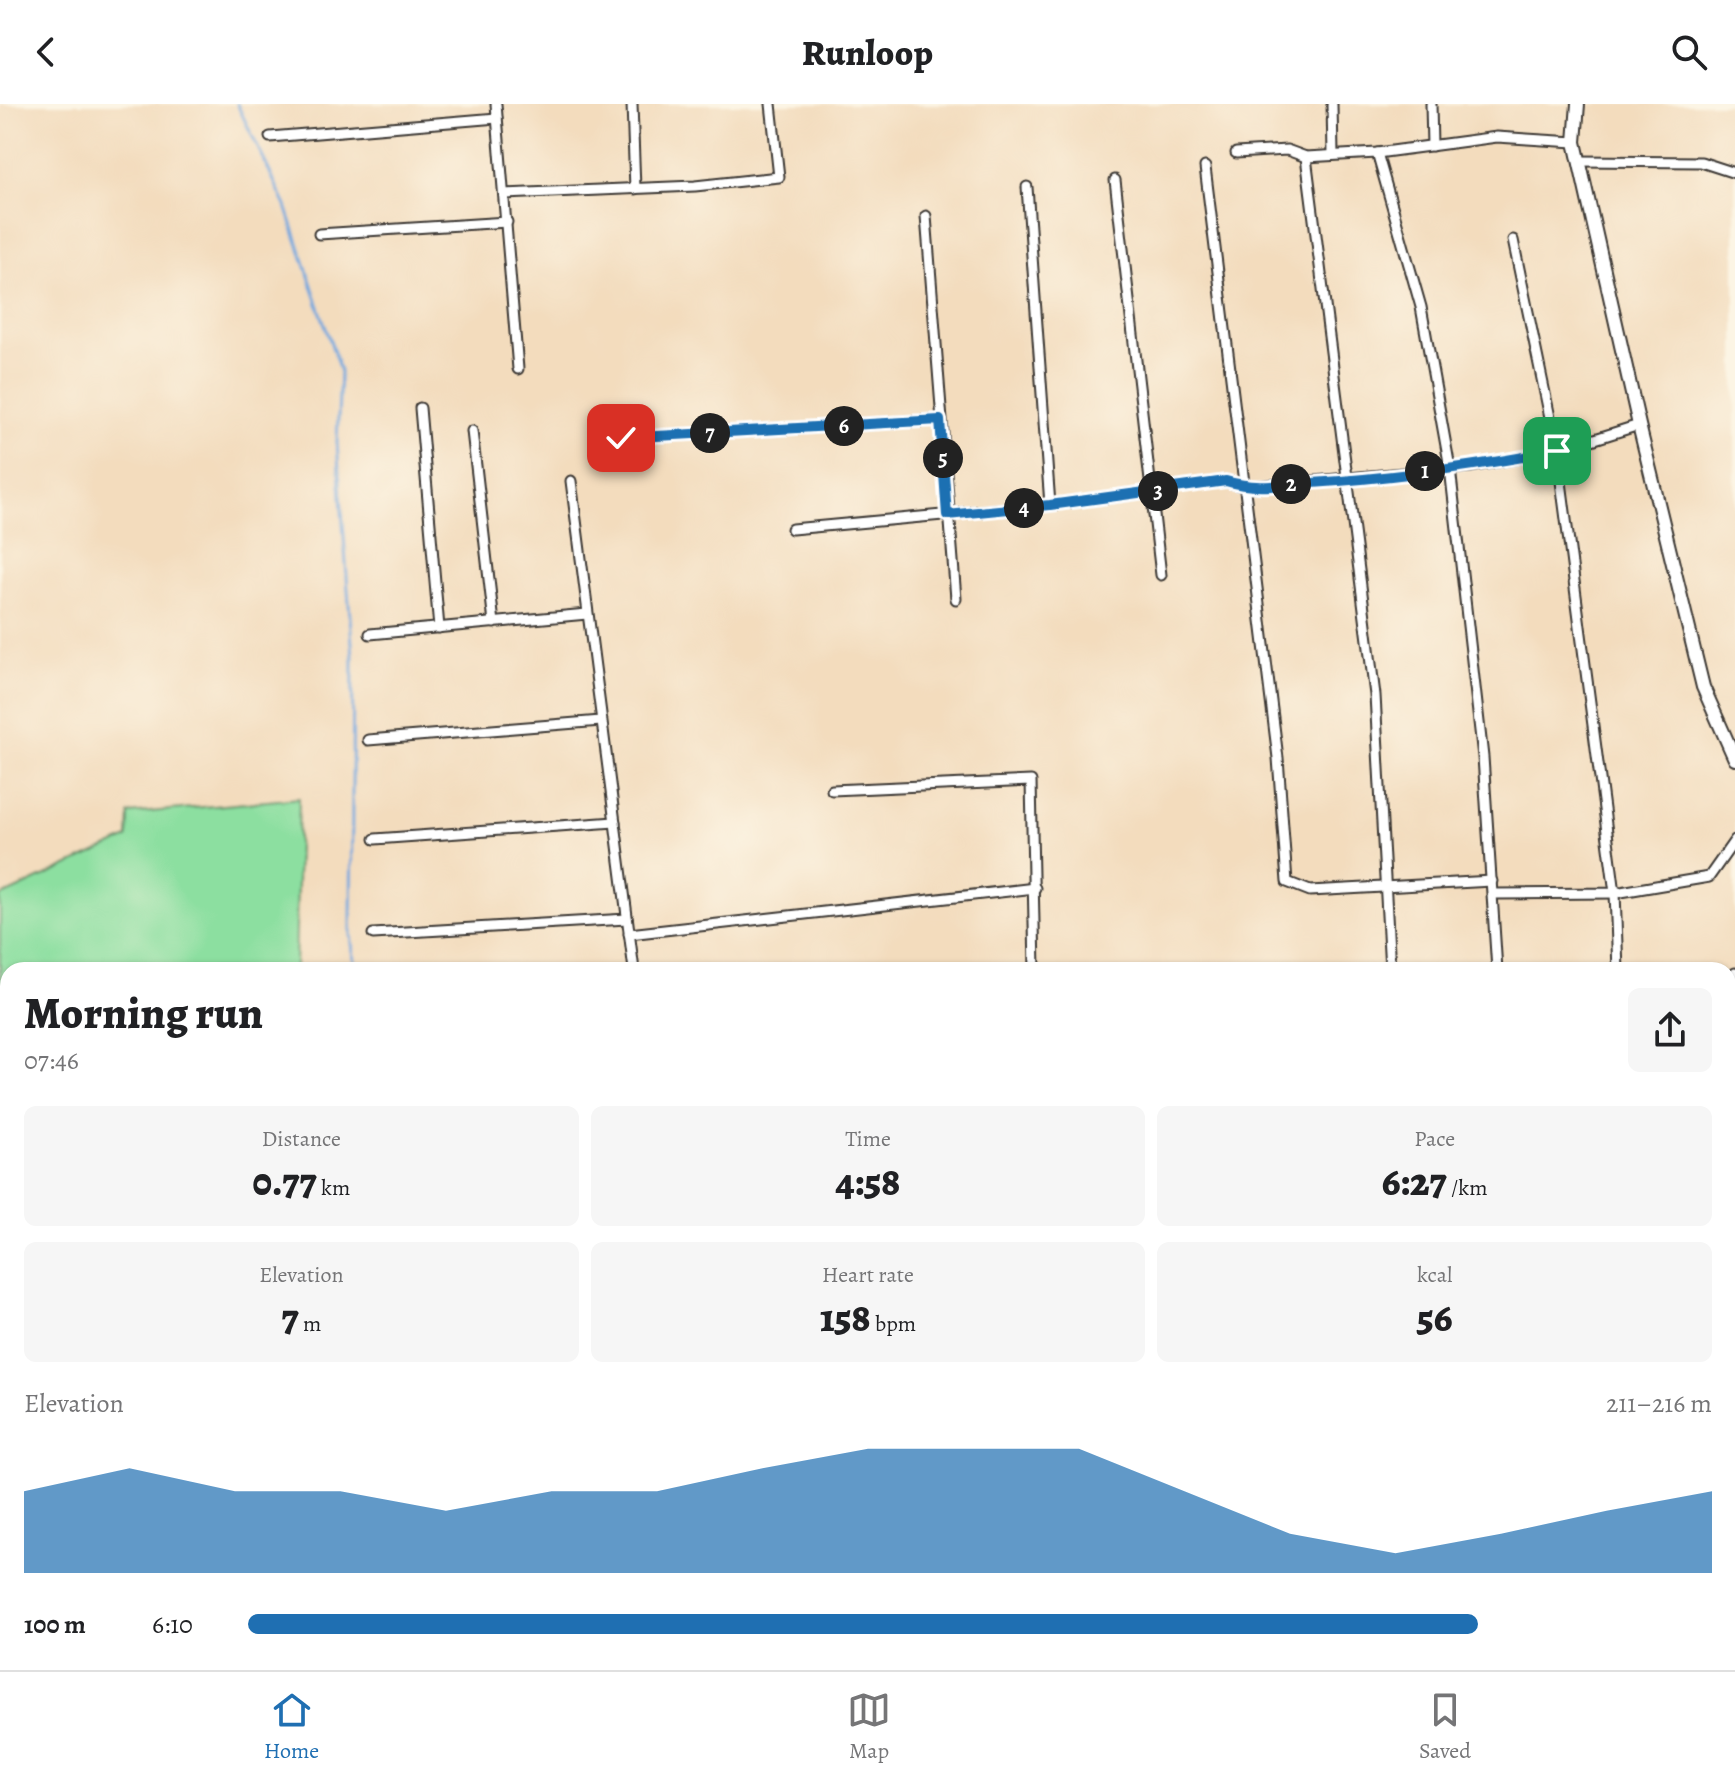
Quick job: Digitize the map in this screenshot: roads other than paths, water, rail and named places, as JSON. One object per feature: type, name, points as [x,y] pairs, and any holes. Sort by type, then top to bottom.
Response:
[{"type":"street","points":[[496,104],[518,369]]},
{"type":"street","points":[[632,104],[635,189]]},
{"type":"street","points":[[504,194],[635,189],[779,177],[771,104]]},
{"type":"street","points":[[1332,104],[1333,155]]},
{"type":"street","points":[[1431,104],[1432,146]]},
{"type":"street","points":[[1578,104],[1575,142],[1639,425],[1703,687],[1735,759]]},
{"type":"street","points":[[270,137],[497,118]]},
{"type":"street","points":[[1236,153],[1287,150],[1306,157],[1377,153],[1497,137],[1575,142]]},
{"type":"street","points":[[1377,153],[1421,307],[1450,468],[1483,757],[1497,962]]},
{"type":"street","points":[[1306,157],[1375,695],[1390,962]]},
{"type":"street","points":[[1579,161],[1701,162],[1735,173]]},
{"type":"street","points":[[1205,167],[1278,758],[1287,882],[1310,891],[1492,881]]},
{"type":"street","points":[[1115,180],[1161,575]]},
{"type":"street","points":[[1027,187],[1050,505]]},
{"type":"street","points":[[926,216],[947,515],[956,599]]},
{"type":"street","points":[[319,234],[507,222]]},
{"type":"street","points":[[1513,240],[1557,451],[1615,893],[1618,962]]},
{"type":"street","points":[[420,408],[439,628]]},
{"type":"street","points":[[621,438],[940,420]]},
{"type":"street","points":[[792,529],[1050,505],[1226,481],[1246,487],[1450,468],[1557,451],[1639,425]]},
{"type":"street","points":[[472,431],[494,623]]},
{"type":"street","points":[[571,481],[633,962]]},
{"type":"street","points":[[370,634],[587,614]]},
{"type":"street","points":[[368,740],[601,721]]},
{"type":"street","points":[[832,790],[1031,781],[1035,962]]},
{"type":"street","points":[[375,839],[615,822]]},
{"type":"street","points":[[1493,894],[1615,893],[1709,877],[1735,840]]},
{"type":"street","points":[[629,934],[1035,888]]},
{"type":"street","points":[[373,934],[627,919]]},
{"type":"waterway","points":[[237,104],[286,206],[340,371],[337,443],[353,657],[351,934],[354,962]]}]
